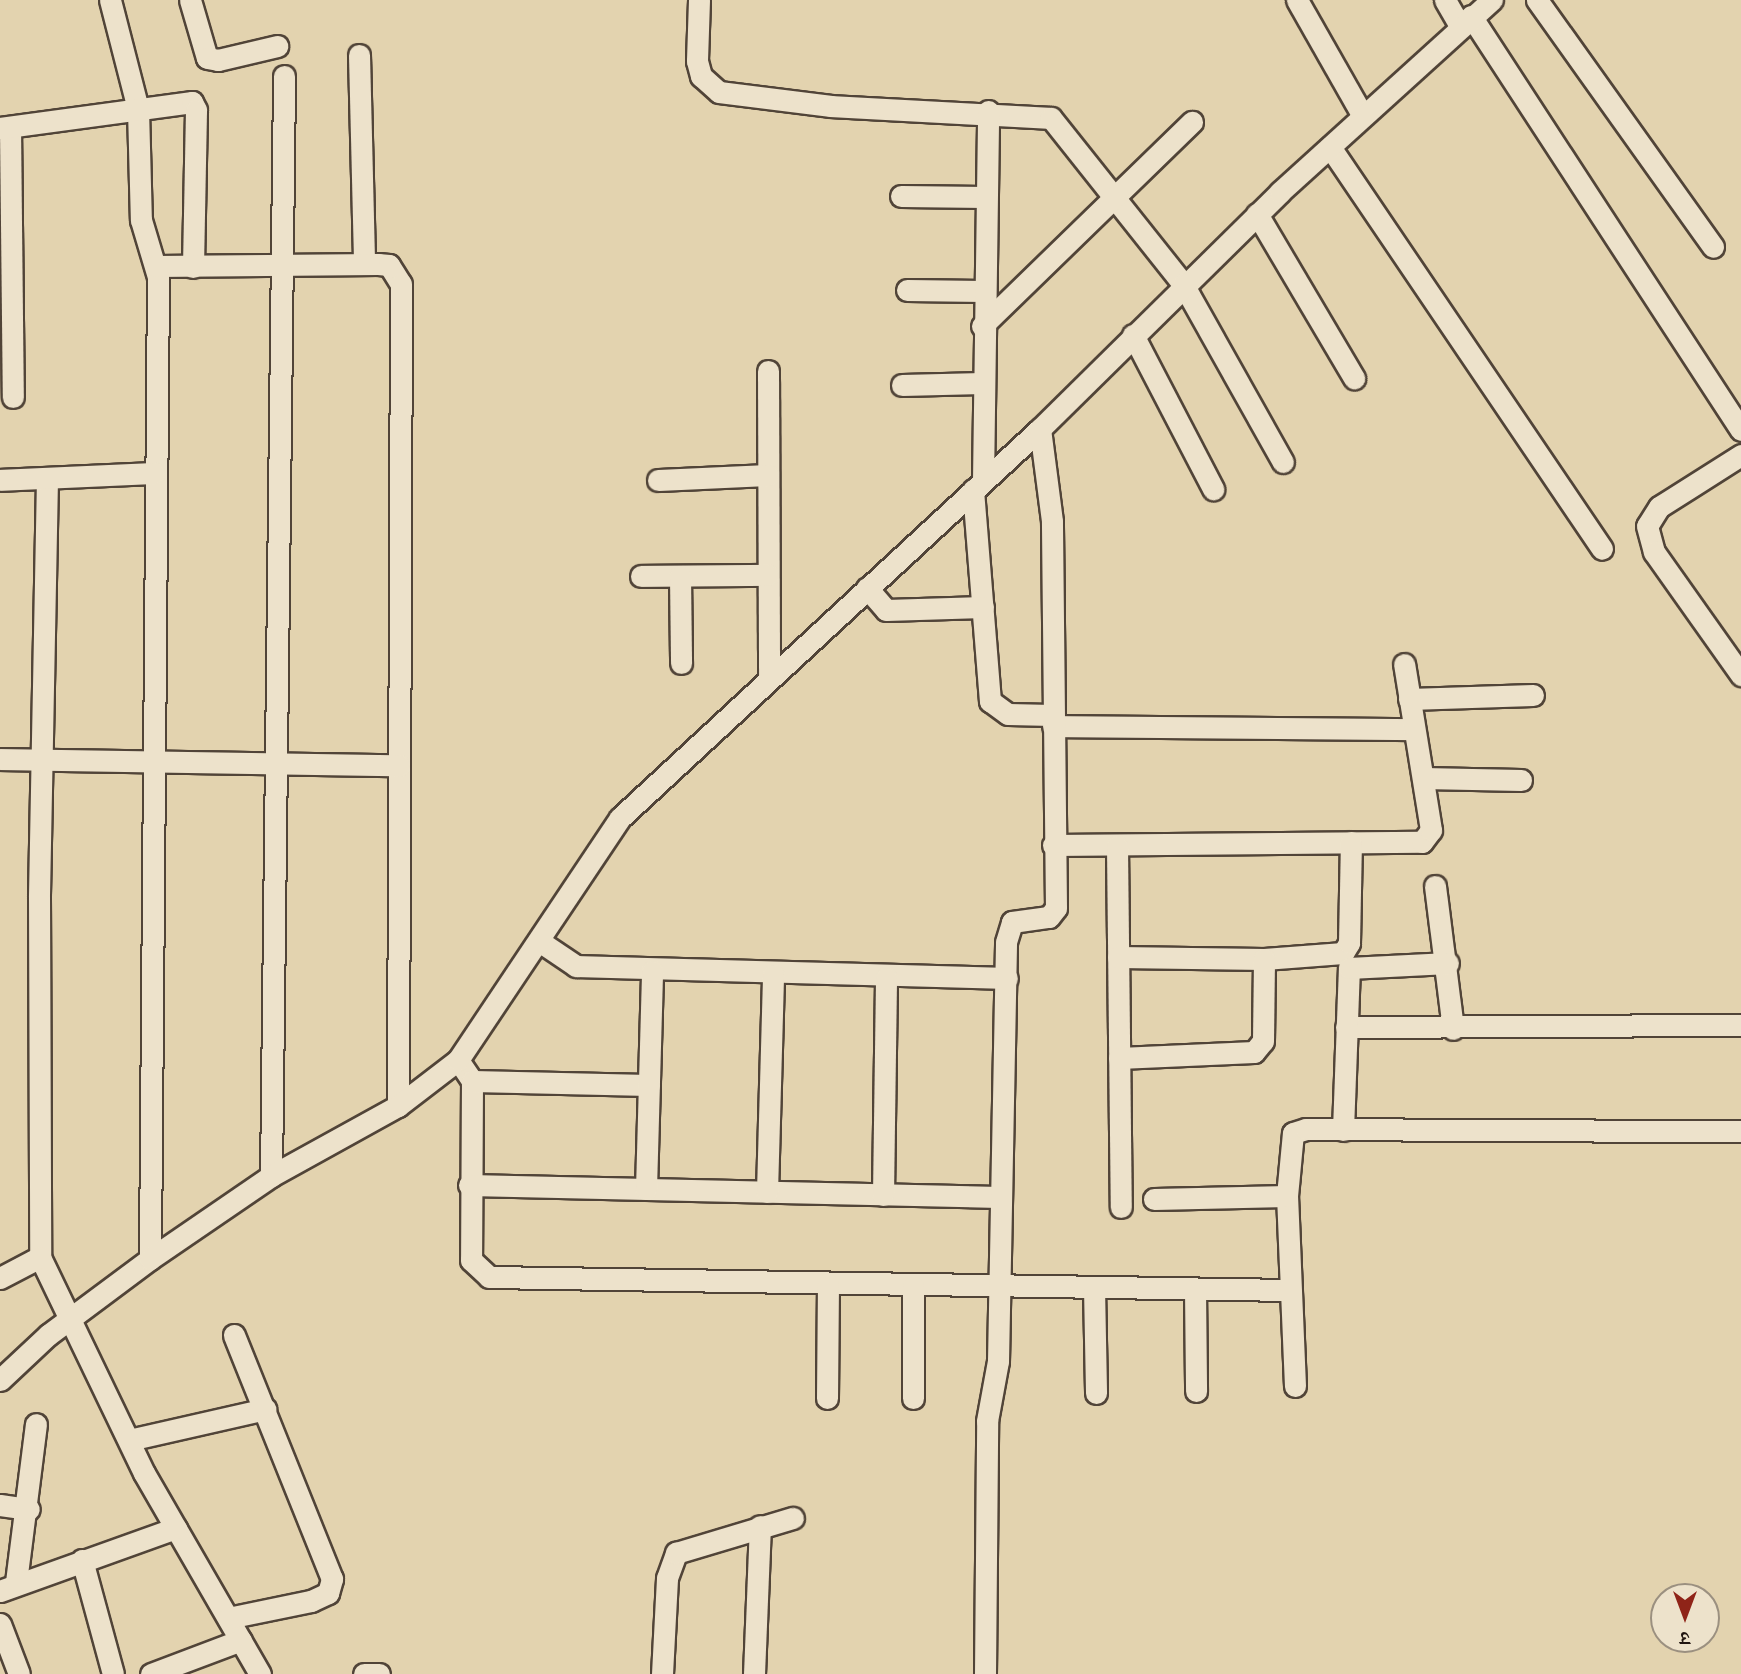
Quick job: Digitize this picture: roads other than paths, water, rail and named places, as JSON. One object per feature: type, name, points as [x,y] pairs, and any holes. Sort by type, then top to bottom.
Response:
[{"type":"street","points":[[110,0],[138,108],[141,220],[156,266],[150,1259]]},
{"type":"street","points":[[190,0],[207,58],[218,60],[276,46]]},
{"type":"street","points":[[699,0],[697,61],[701,76],[719,92],[831,106],[988,111],[1051,118],[1117,195],[1183,284],[1283,462]]},
{"type":"street","points":[[1297,0],[1363,116]]},
{"type":"street","points":[[1445,0],[1465,21],[1741,430]]},
{"type":"street","points":[[0,1380],[70,1319],[150,1259],[271,1176],[398,1106],[458,1060],[620,818],[769,677],[1040,429],[1183,284],[1257,214],[1465,21],[1492,0]]},
{"type":"street","points":[[1537,0],[1713,247]]},
{"type":"street","points":[[359,55],[364,263]]},
{"type":"street","points":[[271,1176],[284,76]]},
{"type":"street","points":[[13,397],[5,127],[184,101],[194,105],[193,267]]},
{"type":"street","points":[[988,111],[978,485],[988,692],[993,707],[1008,714],[1052,720],[1413,729]]},
{"type":"street","points":[[982,326],[1192,122]]},
{"type":"street","points":[[1330,147],[1602,549]]},
{"type":"street","points":[[901,196],[985,197]]},
{"type":"street","points":[[1257,214],[1354,378]]},
{"type":"street","points":[[156,266],[364,263],[389,265],[396,272],[402,294],[398,1106]]},
{"type":"street","points":[[907,290],[983,291]]},
{"type":"street","points":[[1133,335],[1213,489]]},
{"type":"street","points":[[768,371],[769,677]]},
{"type":"street","points":[[902,385],[982,383]]},
{"type":"street","points":[[985,1674],[987,1421],[997,1374],[1006,942],[1012,922],[1049,917],[1056,908],[1053,845],[1052,521],[1040,429]]},
{"type":"street","points":[[1741,455],[1659,507],[1647,526],[1654,552],[1741,675]]},
{"type":"street","points":[[0,480],[154,473]]},
{"type":"street","points":[[658,480],[768,475]]},
{"type":"street","points":[[47,478],[42,759],[40,1257],[129,1440],[260,1674]]},
{"type":"street","points":[[641,576],[768,575]]},
{"type":"street","points":[[680,576],[681,663]]},
{"type":"street","points":[[867,588],[886,610],[983,607]]},
{"type":"street","points":[[1053,845],[1351,842],[1411,844],[1428,838],[1431,830],[1404,664]]},
{"type":"street","points":[[1409,699],[1533,695]]},
{"type":"street","points":[[0,759],[399,765]]},
{"type":"street","points":[[1423,778],[1521,780]]},
{"type":"street","points":[[1118,957],[1264,959],[1336,955],[1346,950],[1351,842]]},
{"type":"street","points":[[1117,846],[1121,1208]]},
{"type":"street","points":[[1435,886],[1448,963],[1454,1029]]},
{"type":"street","points":[[539,940],[576,966],[773,975],[1007,978]]},
{"type":"street","points":[[1119,1058],[1254,1052],[1264,1041],[1264,959]]},
{"type":"street","points":[[1343,1130],[1347,974],[1352,965],[1448,963]]},
{"type":"street","points":[[646,1189],[652,971]]},
{"type":"street","points":[[767,1192],[773,975]]},
{"type":"street","points":[[883,1195],[886,978]]},
{"type":"street","points":[[1346,1027],[1454,1029],[1741,1025]]},
{"type":"street","points":[[458,1060],[472,1081],[469,1185],[471,1259],[489,1277],[913,1286],[1290,1290]]},
{"type":"street","points":[[472,1081],[649,1084]]},
{"type":"street","points":[[1295,1386],[1287,1196],[1293,1133],[1343,1130],[1741,1131]]},
{"type":"street","points":[[469,1185],[999,1197]]},
{"type":"street","points":[[1154,1199],[1287,1196]]},
{"type":"street","points":[[0,1278],[40,1257]]},
{"type":"street","points":[[827,1398],[828,1284]]},
{"type":"street","points":[[913,1286],[913,1398]]},
{"type":"street","points":[[1094,1287],[1096,1393]]},
{"type":"street","points":[[1195,1289],[1196,1391]]},
{"type":"street","points":[[228,1618],[311,1601],[331,1587],[327,1564],[234,1335]]},
{"type":"street","points":[[129,1440],[265,1409]]},
{"type":"street","points":[[8,1587],[29,1509],[36,1424]]},
{"type":"street","points":[[0,1505],[29,1509]]},
{"type":"street","points":[[662,1674],[672,1559],[685,1548],[793,1518]]},
{"type":"street","points":[[754,1674],[760,1525]]},
{"type":"street","points":[[8,1587],[176,1528]]},
{"type":"street","points":[[82,1560],[113,1674]]},
{"type":"street","points":[[0,1624],[19,1674]]},
{"type":"street","points":[[151,1674],[241,1640]]},
{"type":"street","points":[[364,1674],[379,1674]]}]
